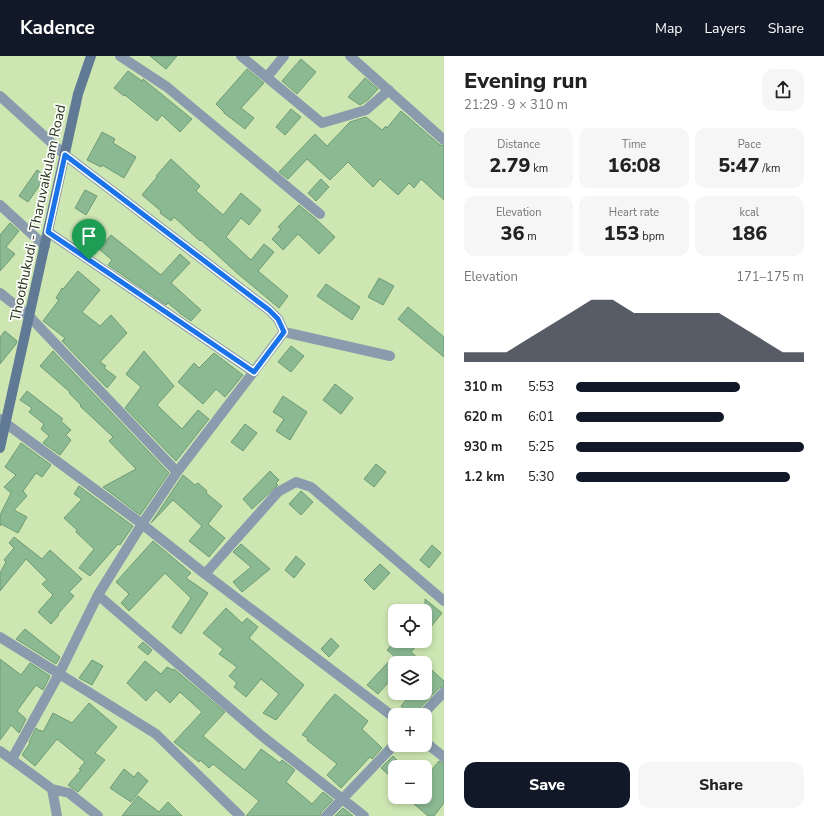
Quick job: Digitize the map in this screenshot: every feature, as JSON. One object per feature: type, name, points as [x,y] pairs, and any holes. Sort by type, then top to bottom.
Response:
[{"type":"main road","name":"Thoothukudi - Tharuvaikulam Road","points":[[0,448],[3,421],[29,316],[78,94],[91,56]]},
{"type":"street","points":[[120,56],[167,87],[320,214]]},
{"type":"street","points":[[241,56],[322,123],[366,110],[389,90]]},
{"type":"street","points":[[266,77],[284,56]]},
{"type":"street","points":[[350,56],[444,140]]},
{"type":"street","points":[[0,96],[65,155],[269,310],[278,319],[284,332]]},
{"type":"street","points":[[0,205],[45,246]]},
{"type":"street","points":[[48,232],[254,372]]},
{"type":"street","points":[[0,293],[29,316],[177,472]]},
{"type":"street","points":[[284,332],[390,356]]},
{"type":"street","points":[[12,759],[59,674],[98,595],[142,524],[177,472],[284,332]]},
{"type":"street","points":[[3,421],[142,524],[205,574],[388,713]]},
{"type":"street","points":[[205,574],[278,492],[296,482],[311,487],[444,601]]},
{"type":"street","points":[[98,595],[262,736],[364,816]]},
{"type":"street","points":[[0,637],[156,734],[240,816]]},
{"type":"street","points":[[429,708],[444,692]]},
{"type":"street","points":[[432,748],[444,757]]},
{"type":"street","points":[[0,751],[52,789],[69,793],[98,816]]},
{"type":"street","points":[[326,816],[388,751]]},
{"type":"street","points":[[52,789],[58,816]]},
{"type":"building","points":[[150,56],[177,56],[166,69]]},
{"type":"building","points":[[301,59],[316,72],[297,94],[282,81]]},
{"type":"building","points":[[247,69],[264,83],[241,108],[254,118],[245,129],[224,113],[216,104]]},
{"type":"building","points":[[128,71],[142,81],[143,79],[192,119],[180,132],[162,115],[157,121],[114,88]]},
{"type":"building","points":[[365,78],[378,89],[368,100],[360,105],[348,97]]},
{"type":"building","points":[[291,109],[301,117],[285,135],[276,127]]},
{"type":"building","points":[[401,111],[440,145],[444,146],[444,200],[421,179],[414,188],[409,183],[398,195],[380,179],[373,187],[348,162],[330,180],[307,159],[288,179],[279,172],[315,134],[327,146],[350,122],[366,117],[382,130],[386,126],[387,128]]},
{"type":"building","points":[[102,132],[115,139],[113,143],[136,157],[124,178],[102,165],[101,167],[87,160]]},
{"type":"building","points":[[171,159],[200,186],[196,191],[223,215],[241,193],[261,210],[249,225],[241,218],[226,237],[251,260],[264,244],[274,252],[258,271],[288,296],[279,308],[174,217],[171,221],[160,213],[161,211],[142,195]]},
{"type":"building","points":[[37,170],[46,176],[28,202],[19,196]]},
{"type":"building","points":[[321,179],[329,187],[316,201],[308,193]]},
{"type":"building","points":[[85,190],[97,196],[86,215],[75,208]]},
{"type":"building","points":[[299,205],[335,237],[319,254],[298,234],[283,250],[272,239],[281,229],[278,227]]},
{"type":"building","points":[[10,223],[19,231],[6,247],[15,254],[0,271],[0,235]]},
{"type":"building","points":[[111,235],[161,275],[180,254],[190,263],[171,283],[201,310],[191,321],[168,303],[166,305],[108,265],[112,260],[99,249]]},
{"type":"building","points":[[78,271],[100,290],[82,312],[100,326],[111,315],[127,333],[100,362],[106,366],[104,368],[116,377],[107,388],[62,341],[65,338],[43,321],[59,300],[56,298],[62,288],[63,289]]},
{"type":"building","points":[[379,278],[394,286],[383,305],[368,297]]},
{"type":"building","points":[[326,284],[360,307],[352,320],[317,296]]},
{"type":"building","points":[[408,307],[444,337],[444,357],[398,319]]},
{"type":"building","points":[[5,331],[17,341],[0,364],[0,337]]},
{"type":"building","points":[[291,346],[304,356],[291,372],[278,362]]},
{"type":"building","points":[[53,351],[169,473],[140,515],[103,487],[136,469],[109,441],[113,437],[80,406],[81,405],[69,393],[70,392],[40,366]]},
{"type":"building","points":[[144,351],[174,386],[157,405],[182,429],[198,410],[209,419],[176,461],[125,408],[141,387],[126,374]]},
{"type":"building","points":[[214,353],[243,375],[225,397],[216,389],[203,404],[178,382],[194,363],[199,368]]},
{"type":"building","points":[[335,384],[353,398],[341,414],[323,400]]},
{"type":"building","points":[[27,391],[63,419],[61,421],[71,430],[66,435],[71,440],[60,455],[43,443],[49,436],[41,429],[44,424],[29,412],[32,408],[20,400]]},
{"type":"building","points":[[283,396],[307,412],[290,440],[276,431],[284,419],[273,412]]},
{"type":"building","points":[[245,424],[257,433],[243,451],[231,442]]},
{"type":"building","points":[[21,443],[51,465],[42,477],[36,473],[23,491],[27,496],[14,510],[27,517],[18,533],[1,524],[0,526],[0,515],[11,493],[4,487],[16,475],[5,467]]},
{"type":"building","points":[[376,464],[386,472],[374,487],[364,479]]},
{"type":"building","points":[[270,471],[279,480],[276,483],[278,485],[252,509],[243,499]]},
{"type":"building","points":[[183,475],[195,485],[198,483],[207,491],[206,493],[222,506],[208,524],[225,538],[209,557],[189,541],[202,526],[173,500],[151,523]]},
{"type":"building","points":[[79,486],[133,526],[120,545],[118,544],[90,576],[79,568],[94,549],[64,518],[82,499],[74,494]]},
{"type":"building","points":[[301,491],[313,502],[301,515],[289,504]]},
{"type":"building","points":[[14,537],[42,559],[50,550],[82,579],[69,592],[74,596],[51,624],[38,612],[53,595],[42,584],[47,580],[26,559],[0,591],[0,573],[6,562],[4,560],[14,548],[9,543]]},
{"type":"building","points":[[153,541],[191,573],[186,578],[208,593],[181,634],[172,627],[191,598],[165,573],[129,611],[121,603],[129,594],[116,582]]},
{"type":"building","points":[[241,544],[270,569],[242,592],[233,582],[251,567],[233,552]]},
{"type":"building","points":[[432,545],[441,553],[429,568],[420,560]]},
{"type":"building","points":[[296,556],[305,564],[294,578],[285,570]]},
{"type":"building","points":[[380,564],[390,573],[374,590],[364,580]]},
{"type":"building","points":[[425,599],[431,604],[425,604]]},
{"type":"building","points":[[432,605],[442,613],[432,625]]},
{"type":"building","points":[[226,608],[242,623],[247,618],[258,627],[249,638],[304,685],[276,720],[263,713],[279,694],[261,679],[246,697],[234,687],[237,683],[229,676],[237,667],[219,654],[223,649],[203,633]]},
{"type":"building","points":[[25,629],[60,657],[56,664],[16,639]]},
{"type":"building","points":[[331,638],[339,646],[329,657],[321,649]]},
{"type":"building","points":[[143,642],[152,650],[148,655],[138,647]]},
{"type":"building","points":[[389,648],[414,648],[411,652],[415,656],[394,656],[387,650]]},
{"type":"building","points":[[0,659],[21,675],[30,663],[50,676],[43,690],[36,685],[17,711],[26,719],[19,733],[11,725],[0,740]]},
{"type":"building","points":[[92,660],[103,666],[92,685],[79,678]]},
{"type":"building","points":[[145,661],[161,674],[167,667],[173,670],[174,669],[225,712],[203,736],[243,769],[245,770],[261,749],[280,763],[282,760],[295,770],[286,782],[312,804],[323,792],[333,800],[321,812],[320,816],[246,816],[259,801],[213,764],[209,768],[174,742],[202,712],[180,692],[170,703],[156,690],[146,701],[127,683]]},
{"type":"building","points":[[388,662],[388,683],[378,694],[367,685]]},
{"type":"building","points":[[432,670],[444,681],[444,686],[439,688],[432,695]]},
{"type":"building","points":[[335,694],[368,721],[362,729],[382,748],[372,759],[370,757],[341,788],[327,775],[337,764],[307,740],[308,738],[302,735]]},
{"type":"building","points":[[406,700],[428,700],[420,708],[403,708],[401,706]]},
{"type":"building","points":[[89,703],[117,727],[95,753],[105,760],[78,792],[68,785],[81,770],[79,769],[85,762],[57,739],[35,766],[22,755],[30,743],[29,742],[36,728],[43,732],[53,713],[72,723]]},
{"type":"building","points":[[393,756],[397,760],[389,760]]},
{"type":"building","points":[[388,761],[388,774],[381,768]]},
{"type":"building","points":[[439,761],[444,763],[444,803],[434,816],[428,816],[414,804],[432,804],[432,770]]},
{"type":"building","points":[[124,769],[134,777],[138,772],[148,781],[131,802],[110,788]]},
{"type":"building","points":[[138,796],[159,812],[168,802],[182,816],[122,816]]},
{"type":"building","points":[[343,808],[353,816],[335,816]]},
{"type":"route","points":[[65,155],[269,310],[278,319],[284,332],[254,372],[89,260],[48,232],[65,155]]}]
